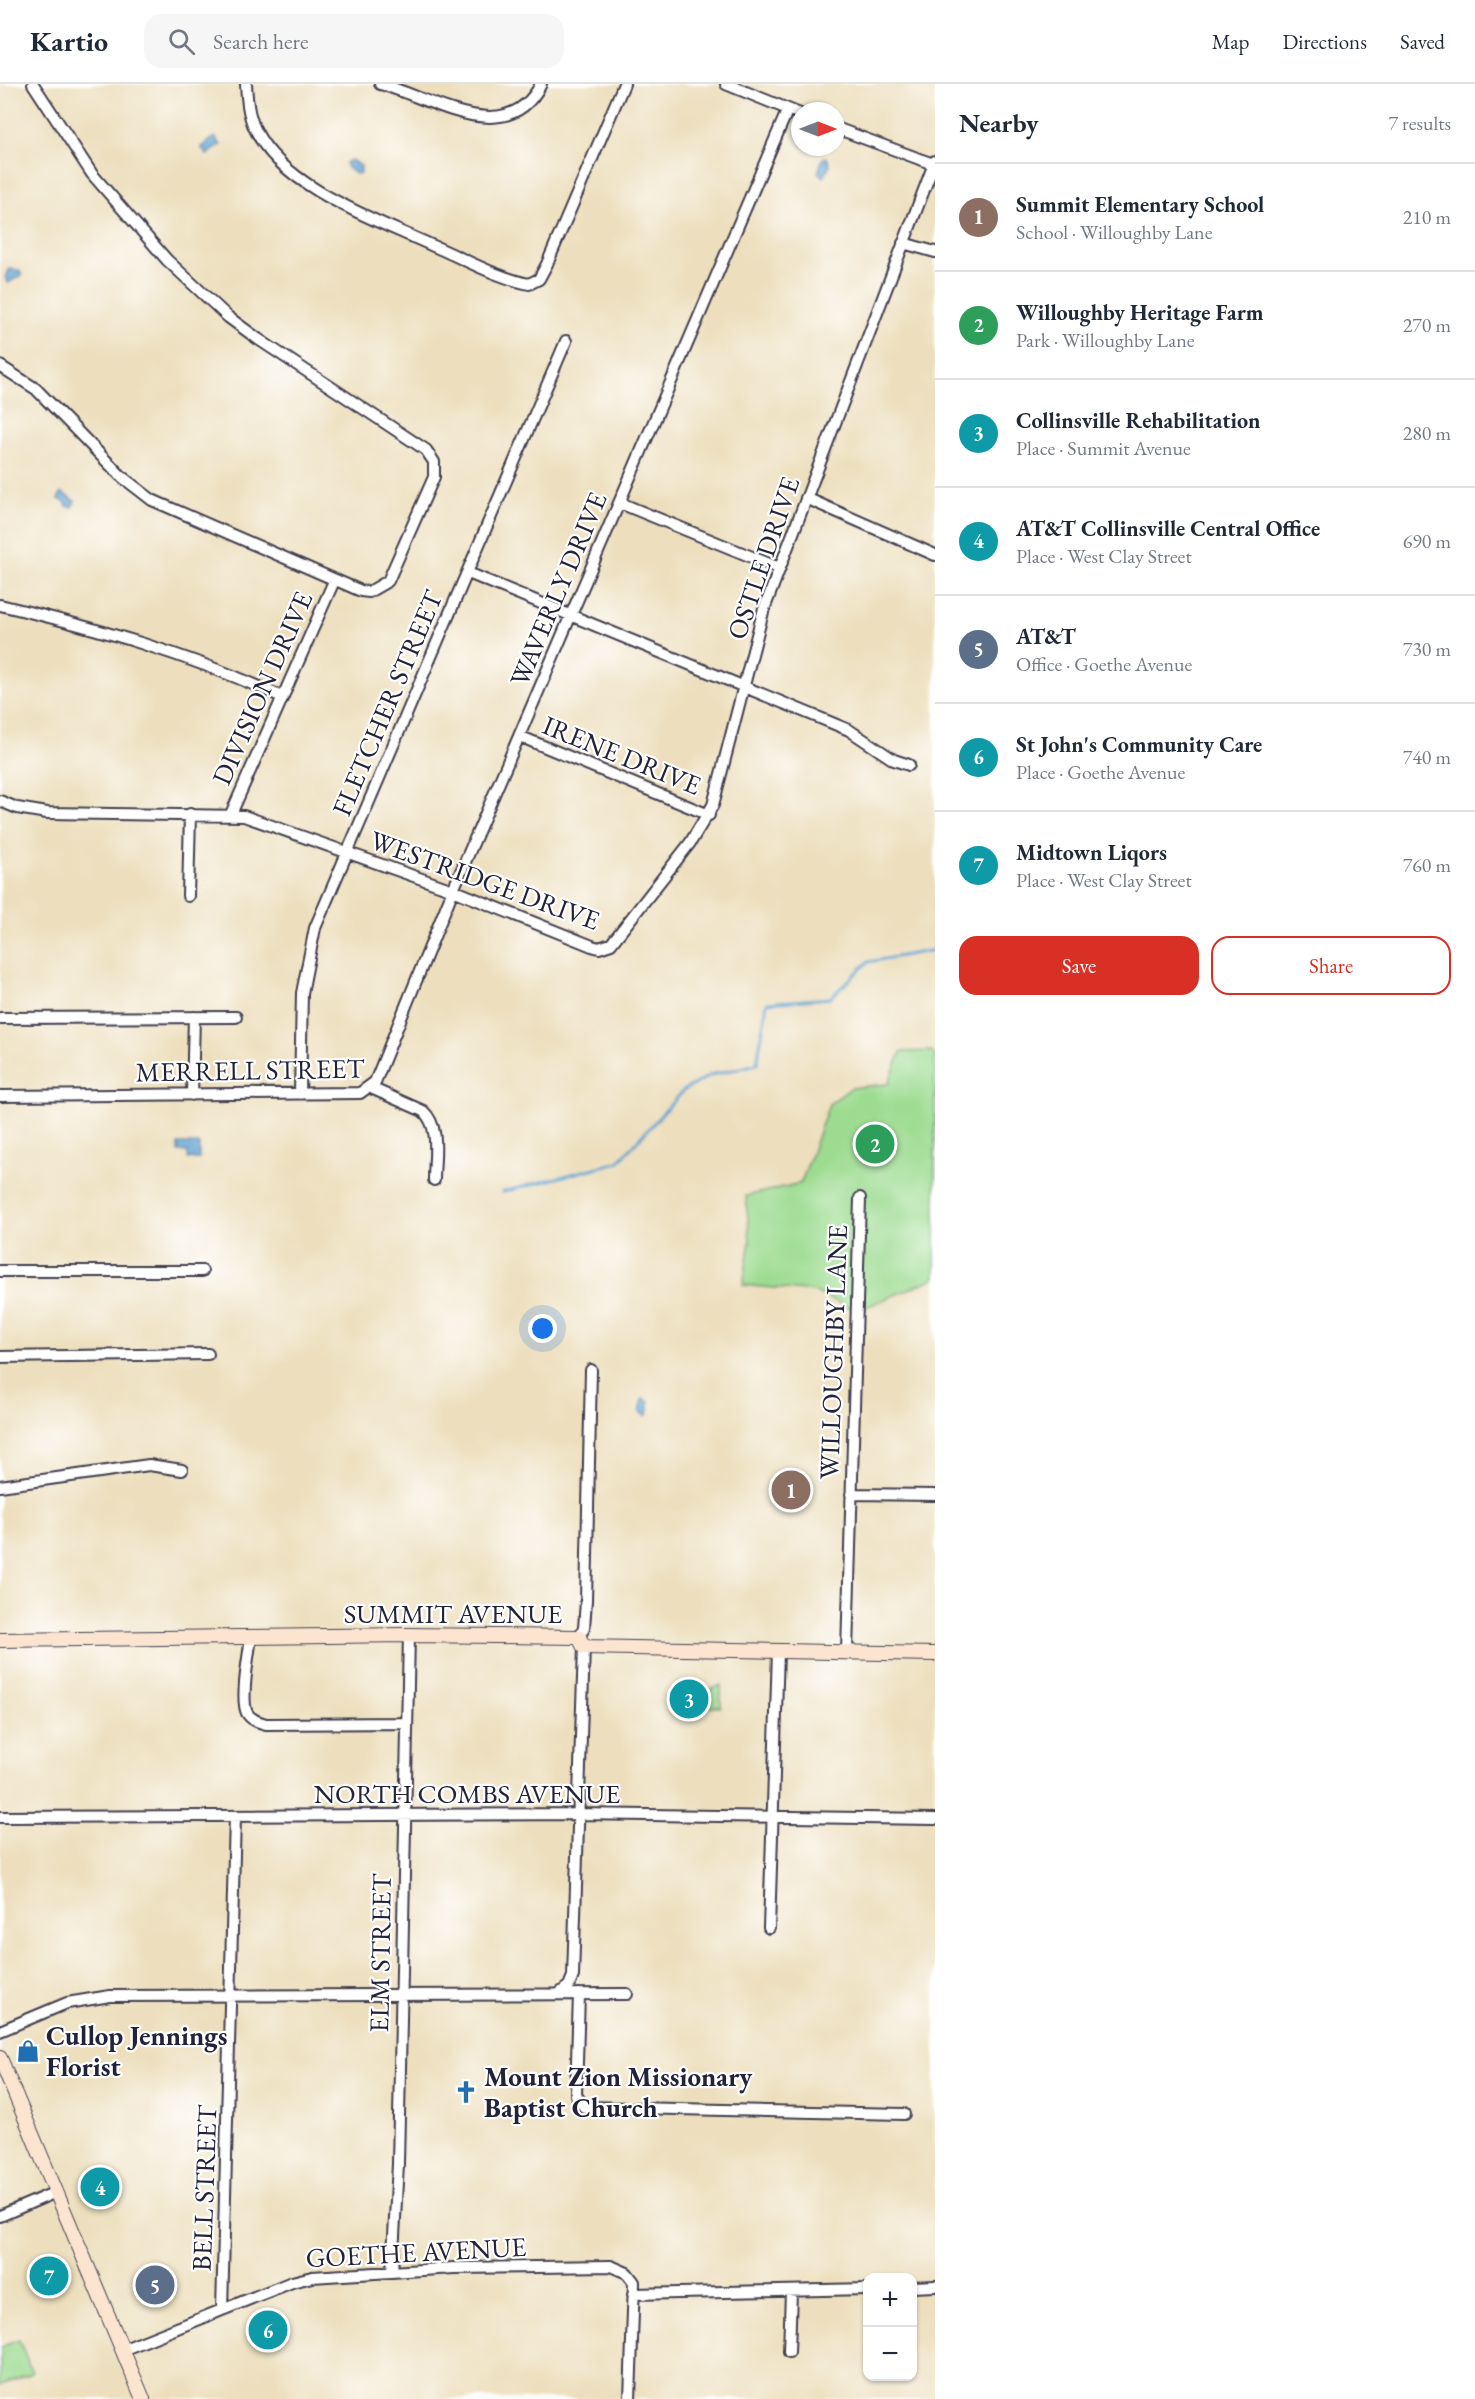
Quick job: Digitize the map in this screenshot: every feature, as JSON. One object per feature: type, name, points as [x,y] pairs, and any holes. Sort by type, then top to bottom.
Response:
[{"type":"street","points":[[0,366],[36,389],[121,476],[152,500],[334,581],[369,592],[388,580],[434,477],[431,456],[426,450],[258,339],[228,317],[175,268],[136,228],[92,174],[33,84]]},
{"type":"street","points":[[246,84],[250,115],[256,132],[273,153],[309,186],[362,214],[504,276],[529,284],[539,279],[547,264],[624,84]]},
{"type":"street","points":[[380,84],[454,111],[490,118],[505,116],[524,106],[541,84]]},
{"type":"street","points":[[726,84],[791,110]]},
{"type":"street","name":"WAVERLY DRIVE","points":[[370,1088],[375,1082],[453,890],[788,109]]},
{"type":"street","points":[[845,131],[934,163]]},
{"type":"street","name":"OSTLE DRIVE","points":[[604,947],[616,940],[709,815],[721,780],[763,612],[934,163]]},
{"type":"street","points":[[903,243],[935,252]]},
{"type":"street","name":"FLETCHER STREET","points":[[300,1094],[302,993],[315,928],[566,341]]},
{"type":"street","points":[[806,498],[935,555]]},
{"type":"street","points":[[620,503],[779,568]]},
{"type":"street","points":[[468,573],[849,730],[894,760],[909,765]]},
{"type":"street","name":"DIVISION DRIVE","points":[[231,814],[334,581]]},
{"type":"street","points":[[0,605],[96,627],[157,647],[282,697]]},
{"type":"street","name":"IRENE DRIVE","points":[[519,736],[709,815]]},
{"type":"street","name":"WESTRIDGE DRIVE","points":[[0,801],[17,808],[47,813],[231,814],[253,819],[453,890],[576,940],[604,947]]},
{"type":"street","points":[[188,896],[190,814]]},
{"type":"street","points":[[192,1095],[194,1017]]},
{"type":"street","points":[[0,1018],[236,1017]]},
{"type":"street","name":"MERRELL STREET","points":[[0,1096],[360,1093],[370,1088],[423,1111],[429,1116],[434,1128],[434,1180]]},
{"type":"street","name":"WILLOUGHBY LANE","points":[[847,1652],[860,1198]]},
{"type":"street","points":[[0,1271],[202,1271]]},
{"type":"street","points":[[0,1357],[208,1354]]},
{"type":"street","points":[[560,1994],[569,1986],[573,1976],[581,1642],[586,1601],[591,1370]]},
{"type":"street","points":[[0,1486],[148,1465],[182,1470]]},
{"type":"street","points":[[851,1494],[935,1495]]},
{"type":"street","name":"SUMMIT AVENUE","points":[[0,1640],[409,1635],[778,1651],[935,1654]]},
{"type":"street","name":"ELM STREET","points":[[392,2272],[398,2164],[409,1635]]},
{"type":"street","points":[[250,1637],[245,1696],[246,1712],[254,1721],[266,1724],[407,1723]]},
{"type":"street","points":[[769,1928],[778,1651]]},
{"type":"street","name":"NORTH COMBS AVENUE","points":[[0,1817],[577,1814],[935,1819]]},
{"type":"street","name":"BELL STREET","points":[[222,2310],[235,1816]]},
{"type":"street","points":[[579,1994],[576,2095],[580,2104],[589,2109],[904,2114]]},
{"type":"street","points":[[0,2031],[67,2003],[88,1998],[232,1995],[627,1994]]},
{"type":"street","points":[[0,2058],[143,2399]]},
{"type":"street","points":[[0,2216],[56,2192]]},
{"type":"street","name":"GOETHE AVENUE","points":[[122,2350],[312,2277],[392,2272],[611,2266],[626,2272],[633,2279],[633,2294]]},
{"type":"street","points":[[917,2287],[935,2286]]},
{"type":"street","points":[[630,2399],[633,2294],[863,2289]]},
{"type":"street","points":[[789,2352],[791,2292]]},
{"type":"green space","points":[[931,1051],[935,1055],[935,1278],[857,1311],[815,1292],[743,1285],[750,1241],[746,1196],[801,1183],[829,1104],[851,1088],[888,1084],[901,1052]]},
{"type":"green space","points":[[721,1685],[721,1707],[705,1707],[693,1698]]},
{"type":"green space","points":[[19,2340],[32,2373],[0,2386],[0,2347]]},
{"type":"water","points":[[215,137],[221,145],[207,155],[201,147]]},
{"type":"water","points":[[827,157],[830,165],[824,177],[818,172],[823,158]]},
{"type":"water","points":[[351,160],[361,166],[361,173],[356,174],[347,168],[345,163]]},
{"type":"water","points":[[9,269],[19,270],[22,275],[8,283],[6,276]]},
{"type":"water","points":[[61,492],[75,501],[72,507],[58,499]]},
{"type":"water","points":[[178,1144],[199,1144],[199,1159],[188,1159],[188,1152],[178,1152]]},
{"type":"water","points":[[643,1398],[649,1402],[649,1412],[646,1416],[640,1412]]},
{"type":"waterway","points":[[503,1192],[618,1162],[684,1090],[711,1075],[757,1064],[767,1003],[830,998],[868,962],[935,950]]},
{"type":"place","name":"Willoughby Heritage Farm","points":[[875,1144]]},
{"type":"place","name":"Summit Elementary School","points":[[791,1490]]},
{"type":"place","name":"Collinsville Rehabilitation","points":[[689,1699]]},
{"type":"place","name":"Cullop Jennings Florist","points":[[28,2051]]},
{"type":"place","name":"Mount Zion Missionary Baptist Church","points":[[466,2092]]},
{"type":"place","name":"AT&T Collinsville Central Office","points":[[100,2187]]},
{"type":"place","name":"Midtown Liqors","points":[[49,2276]]},
{"type":"place","name":"AT&T","points":[[155,2285]]},
{"type":"place","name":"St John's Community Care","points":[[268,2330]]}]
